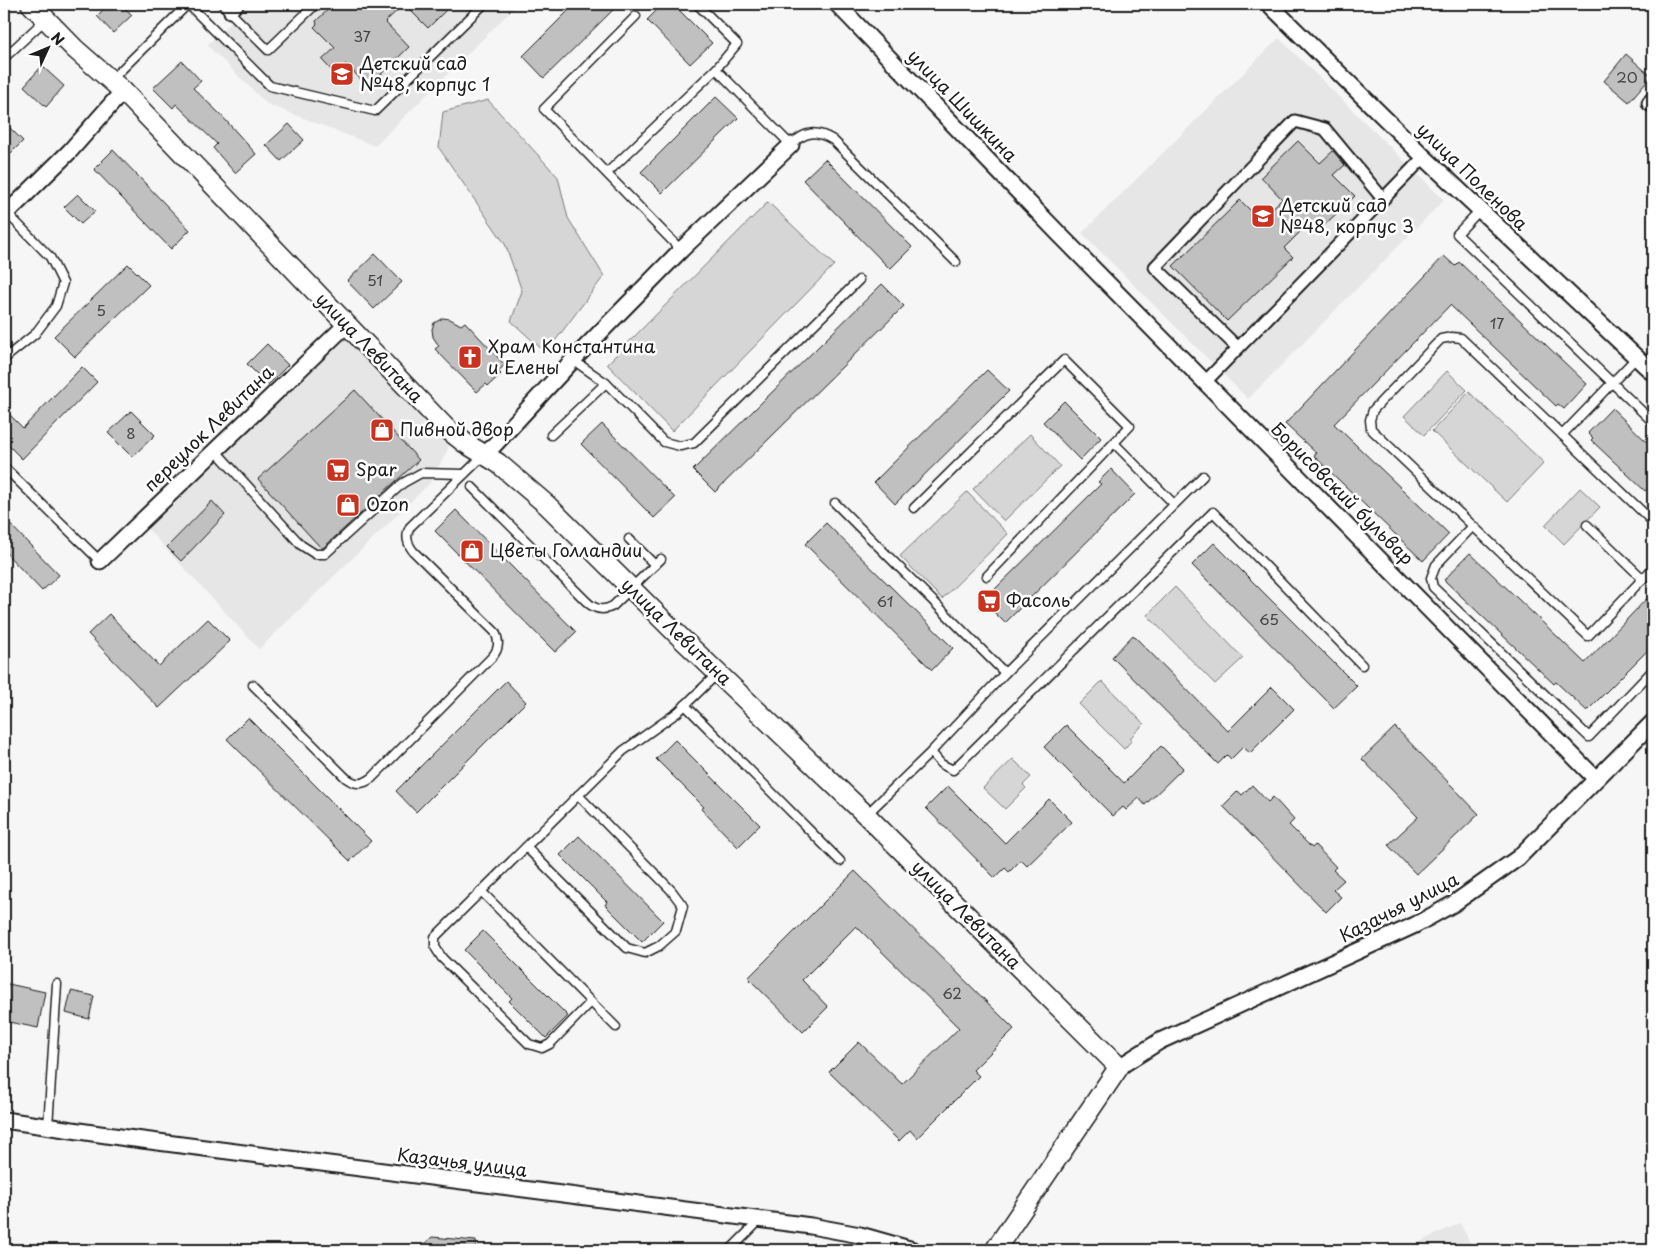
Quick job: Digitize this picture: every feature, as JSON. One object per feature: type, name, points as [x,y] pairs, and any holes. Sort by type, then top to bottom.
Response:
[{"type":"street","name":"улица Левитана","points":[[31,4],[76,49],[117,85],[446,428],[505,469],[547,505],[866,815],[1119,1067]]},
{"type":"street","name":"улица Шишкина","points":[[837,4],[1060,235]]},
{"type":"street","name":"улица Поленова","points":[[1269,4],[1424,157],[1653,373]]},
{"type":"street","points":[[6,214],[70,151],[117,85]]},
{"type":"street","points":[[1238,348],[1155,267],[1295,121],[1326,129],[1383,199]]},
{"type":"street","points":[[485,455],[573,360],[681,250],[791,144]]},
{"type":"street","points":[[1205,382],[1424,157]]},
{"type":"street","name":"Борисовский бульвар","points":[[1060,235],[1596,779]]},
{"type":"street","name":"переулок Левитана","points":[[100,561],[346,325]]},
{"type":"street","name":"Казачья улица","points":[[1119,1067],[1160,1041],[1415,924],[1453,904],[1518,858],[1653,722]]},
{"type":"street","points":[[995,1250],[1119,1067]]},
{"type":"street","name":"Казачья улица","points":[[4,1120],[811,1226],[860,1235],[913,1250]]},
{"type":"lane","points":[[117,85],[188,4],[270,86],[375,111],[484,4]]},
{"type":"lane","points":[[230,6],[268,50],[316,4]]},
{"type":"lane","points":[[606,173],[716,69],[737,44],[697,4]]},
{"type":"lane","points":[[636,16],[544,109],[681,250]]},
{"type":"lane","points":[[4,58],[46,19]]},
{"type":"lane","points":[[716,69],[791,144],[803,134],[810,133],[818,133],[833,140],[956,262]]},
{"type":"lane","points":[[1480,210],[1457,234],[1653,422]]},
{"type":"lane","points":[[4,359],[35,334],[56,306],[63,283],[50,257],[6,214]]},
{"type":"lane","points":[[573,360],[606,383],[664,442],[680,446],[694,443],[859,280]]},
{"type":"lane","points":[[1653,522],[1461,338],[1446,338],[1442,340],[1373,410],[1370,424],[1371,429],[1588,636],[1653,568]]},
{"type":"lane","points":[[1562,435],[1636,358]]},
{"type":"lane","points":[[914,508],[1064,360],[1130,426],[987,576]]},
{"type":"lane","points":[[551,435],[606,383]]},
{"type":"lane","points":[[1114,443],[1174,504]]},
{"type":"lane","points":[[215,450],[301,545],[315,554],[325,554],[403,483],[421,473],[464,474]]},
{"type":"lane","points":[[254,685],[346,778],[355,783],[362,784],[372,778],[497,650],[498,638],[495,632],[413,551],[408,545],[407,539],[410,527],[485,455]]},
{"type":"lane","points":[[4,467],[100,561]]},
{"type":"lane","points":[[866,815],[1203,476]]},
{"type":"lane","points":[[472,487],[591,606],[603,610],[618,602],[658,562],[629,538]]},
{"type":"lane","points":[[835,503],[1006,673]]},
{"type":"lane","points":[[930,752],[941,764],[953,770],[1213,512],[1362,665]]},
{"type":"lane","points":[[1587,525],[1643,579]]},
{"type":"lane","points":[[1473,526],[1436,565],[1431,578],[1433,587],[1590,737],[1653,670]]},
{"type":"lane","points":[[591,1002],[550,1044],[542,1048],[529,1044],[442,958],[434,947],[435,937],[623,751],[672,716],[718,673]]},
{"type":"lane","points":[[685,705],[840,862]]},
{"type":"lane","points":[[526,847],[627,948],[645,953],[660,946],[676,931],[683,906],[671,890],[578,795]]},
{"type":"lane","points":[[482,891],[616,1027]]},
{"type":"lane","points":[[48,1127],[57,984]]},
{"type":"lane","points":[[730,1250],[760,1220]]},
{"type":"shaded area","name":"Детский сад №48, корпус 1","points":[[250,4],[518,4],[375,146],[267,104],[207,45]]},
{"type":"shaded area","name":"Детский сад №48, корпус 3","points":[[1279,38],[1444,200],[1248,399],[1082,233]]},
{"type":"shaded area","points":[[488,100],[558,177],[568,218],[604,276],[546,353],[511,321],[522,291],[505,244],[439,148],[443,112]]},
{"type":"shaded area","points":[[768,202],[834,265],[672,431],[607,364]]},
{"type":"shaded area","points":[[344,336],[450,445],[430,483],[259,649],[146,527]]},
{"type":"shaded area","points":[[1447,371],[1467,390],[1424,435],[1404,416]]},
{"type":"shaded area","points":[[1469,392],[1544,463],[1507,502],[1432,431]]},
{"type":"shaded area","points":[[1030,434],[1060,466],[1004,521],[973,489]]},
{"type":"shaded area","points":[[1580,488],[1600,507],[1564,544],[1545,525]]},
{"type":"shaded area","points":[[967,492],[1008,534],[942,599],[900,556]]},
{"type":"shaded area","points":[[1175,587],[1243,658],[1215,684],[1147,615]]},
{"type":"shaded area","points":[[1102,681],[1144,724],[1130,738],[1132,740],[1124,749],[1079,704]]},
{"type":"shaded area","points":[[1013,759],[1031,777],[1023,785],[1026,788],[1005,809],[983,788]]},
{"type":"shaded area","points":[[1460,1223],[1474,1250],[1402,1250]]},
{"type":"building","points":[[109,4],[121,4],[132,15],[113,33],[97,16]]},
{"type":"building","points":[[334,4],[404,4],[385,22],[409,47],[368,87],[346,64],[335,74],[322,60],[335,48],[314,27],[317,24],[316,21]]},
{"type":"building","points":[[404,4],[452,4],[428,28]]},
{"type":"building","points":[[575,4],[619,4],[544,78],[523,56]]},
{"type":"building","points":[[663,4],[673,4],[712,43],[690,64],[647,20]]},
{"type":"building","points":[[1626,54],[1651,76],[1629,102],[1604,81]]},
{"type":"building","points":[[182,61],[201,81],[193,88],[221,115],[256,154],[235,173],[213,148],[217,144],[176,104],[173,108],[153,88]]},
{"type":"building","points":[[42,66],[64,86],[46,107],[24,86]]},
{"type":"building","points":[[716,97],[738,118],[662,193],[641,172]]},
{"type":"building","points":[[4,122],[23,141],[4,160]]},
{"type":"building","points":[[289,124],[304,140],[281,161],[266,145]]},
{"type":"building","points":[[1298,141],[1320,163],[1333,151],[1345,165],[1334,175],[1355,196],[1318,231],[1310,222],[1284,248],[1293,257],[1227,321],[1173,266],[1240,200],[1260,220],[1282,199],[1261,177]]},
{"type":"building","points":[[113,150],[190,230],[171,249],[94,169]]},
{"type":"building","points":[[825,159],[912,247],[890,269],[803,180]]},
{"type":"building","points":[[78,194],[95,211],[81,224],[64,207]]},
{"type":"building","points":[[375,254],[402,282],[374,309],[347,281]]},
{"type":"building","points":[[1444,256],[1455,266],[1459,262],[1587,384],[1564,409],[1558,404],[1556,406],[1450,305],[1334,424],[1449,534],[1423,561],[1314,456],[1316,453],[1285,424]]},
{"type":"building","points":[[128,264],[149,285],[75,357],[54,336]]},
{"type":"building","points":[[882,284],[904,306],[715,492],[693,470]]},
{"type":"building","name":"Храм Константина и Елены","points":[[443,318],[450,319],[461,325],[465,322],[505,365],[498,371],[501,374],[488,386],[486,384],[477,392],[435,349],[439,346],[433,337],[432,329],[434,323]]},
{"type":"building","points":[[267,344],[288,365],[268,385],[247,364]]},
{"type":"building","points":[[82,367],[97,382],[22,459],[4,441],[4,409],[23,428]]},
{"type":"building","points":[[987,370],[1009,391],[895,504],[874,482]]},
{"type":"building","name":"Spar","points":[[355,390],[419,460],[321,548],[258,479]]},
{"type":"building","points":[[1064,401],[1101,438],[1080,460],[1043,422]]},
{"type":"building","points":[[1612,408],[1653,448],[1653,495],[1647,489],[1645,491],[1591,440],[1593,438],[1588,433]]},
{"type":"building","points":[[131,411],[155,435],[132,457],[108,433]]},
{"type":"building","points":[[602,424],[675,498],[654,518],[581,444]]},
{"type":"building","points":[[1111,469],[1135,494],[1005,623],[983,601],[1101,484],[1098,482]]},
{"type":"building","points":[[212,501],[225,515],[181,561],[167,547]]},
{"type":"building","points":[[456,510],[576,632],[555,652],[435,531]]},
{"type":"building","points":[[4,518],[59,575],[42,591],[4,551]]},
{"type":"building","points":[[826,523],[953,648],[932,670],[805,544]]},
{"type":"building","points":[[1214,543],[1357,686],[1334,708],[1192,565]]},
{"type":"building","points":[[1470,553],[1585,663],[1653,592],[1653,645],[1587,711],[1556,682],[1554,684],[1444,580]]},
{"type":"building","points":[[109,614],[159,666],[208,619],[230,641],[159,708],[88,634]]},
{"type":"building","points":[[1133,635],[1228,731],[1272,687],[1294,709],[1250,753],[1243,747],[1231,759],[1227,755],[1218,764],[1112,657]]},
{"type":"building","points":[[506,681],[526,702],[416,812],[396,791]]},
{"type":"building","points":[[248,718],[371,841],[350,861],[227,739]]},
{"type":"building","points":[[1066,725],[1124,783],[1161,746],[1183,768],[1145,805],[1139,798],[1126,810],[1123,807],[1113,816],[1044,747]]},
{"type":"building","points":[[1395,727],[1479,814],[1416,874],[1388,845],[1418,817],[1362,759]]},
{"type":"building","points":[[675,740],[760,825],[738,847],[701,809],[704,807],[656,759]]},
{"type":"building","points":[[1252,785],[1268,802],[1273,797],[1294,820],[1289,825],[1312,848],[1315,845],[1336,867],[1333,870],[1344,880],[1333,890],[1341,897],[1326,912],[1223,806],[1238,791],[1242,795]]},
{"type":"building","points":[[948,786],[1005,843],[1049,799],[1072,822],[1027,866],[1021,860],[1009,872],[1005,868],[995,878],[926,808]]},
{"type":"building","points":[[579,836],[663,921],[642,942],[605,905],[607,902],[560,855]]},
{"type":"building","points":[[855,871],[1014,1029],[973,1070],[979,1076],[917,1138],[910,1130],[899,1141],[829,1072],[859,1042],[902,1084],[959,1028],[856,926],[802,980],[828,1007],[803,1032],[748,978]]},
{"type":"building","points":[[483,931],[568,1016],[546,1038],[509,1001],[512,998],[464,950]]},
{"type":"building","points":[[4,983],[45,992],[38,1028],[4,1021]]},
{"type":"building","points":[[71,991],[94,996],[89,1019],[66,1013]]},
{"type":"building","points":[[432,1237],[476,1241],[476,1250],[418,1250]]},
{"type":"place","name":"Детский сад №48, корпус 1","points":[[342,74]]},
{"type":"place","name":"Детский сад №48, корпус 3","points":[[1263,216]]},
{"type":"place","name":"Храм Константина и Елены","points":[[470,357]]},
{"type":"place","name":"Пивной двор","points":[[382,430]]},
{"type":"place","name":"Spar","points":[[338,470]]},
{"type":"place","name":"Ozon","points":[[348,505]]},
{"type":"place","name":"Цветы Голландии","points":[[472,551]]},
{"type":"place","name":"Фасоль","points":[[989,601]]}]
